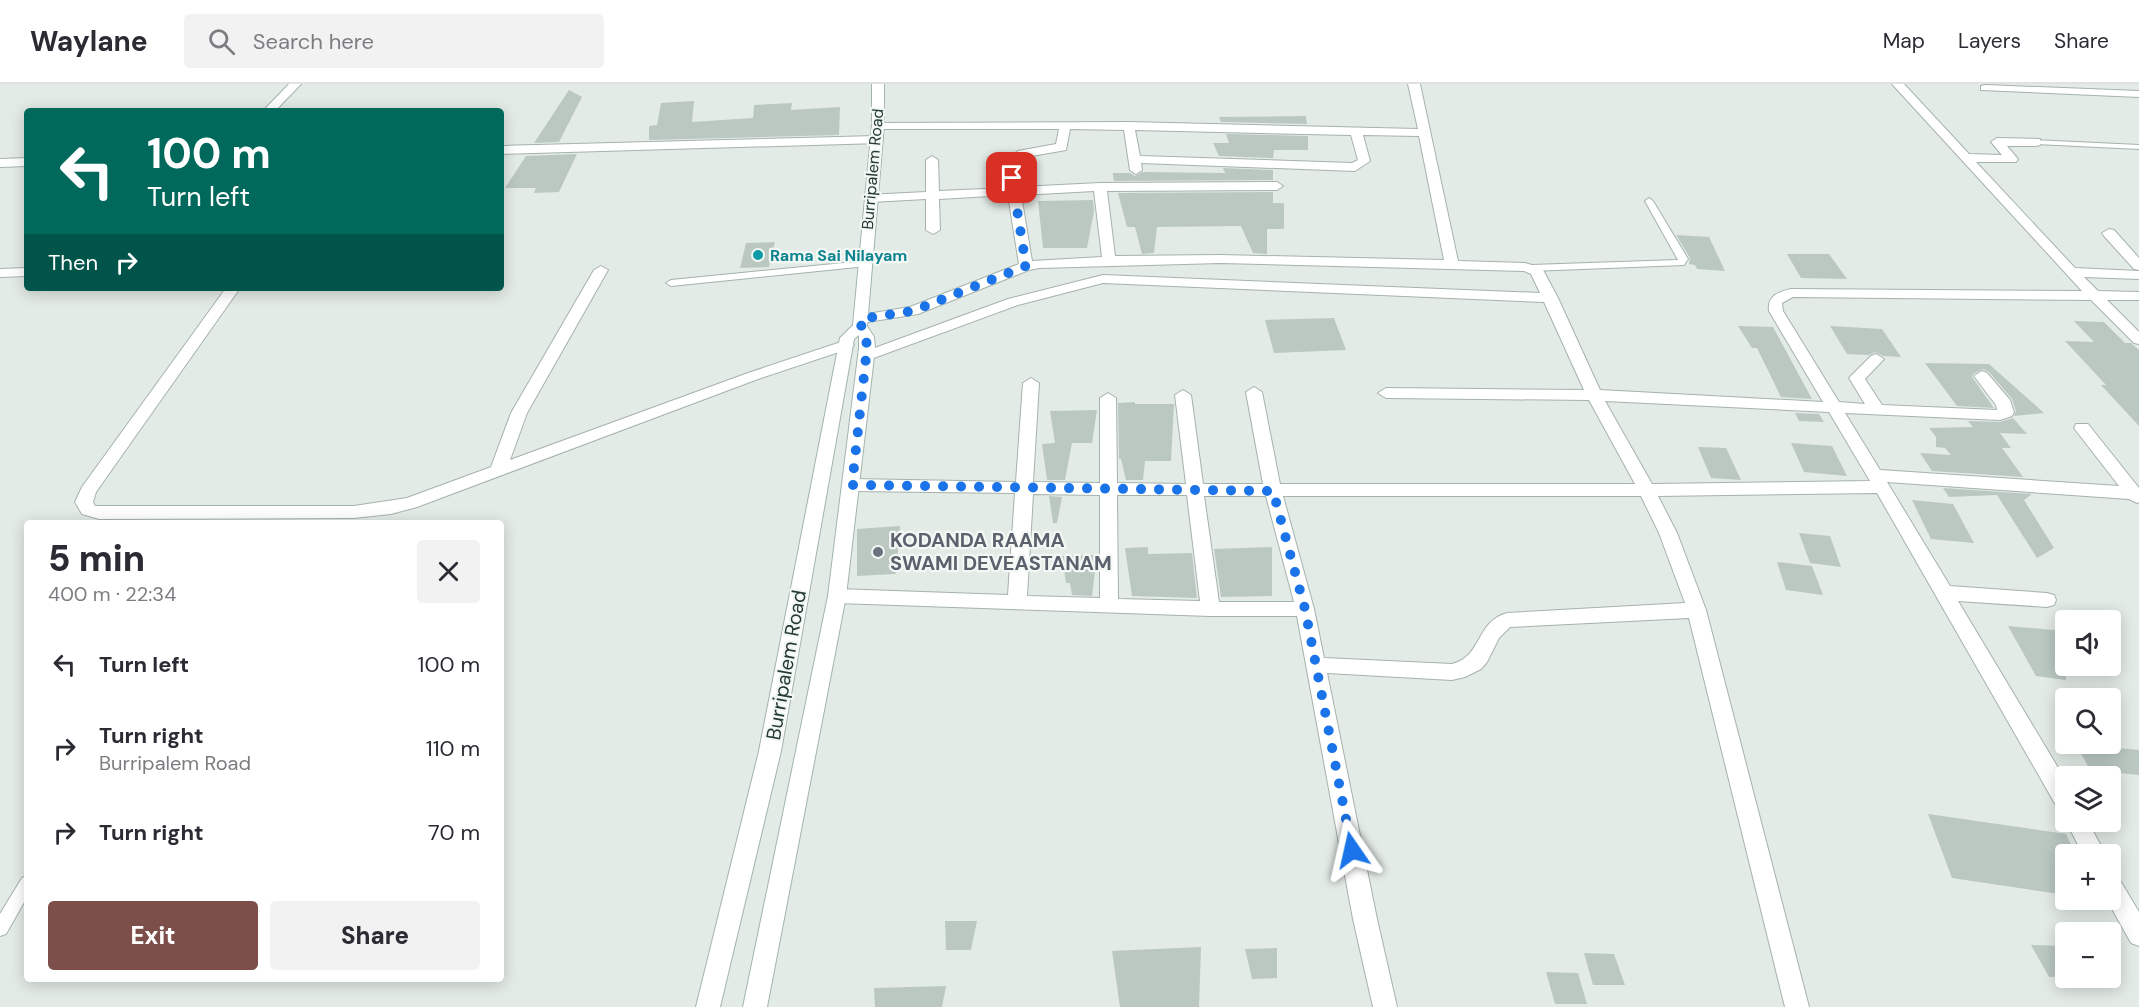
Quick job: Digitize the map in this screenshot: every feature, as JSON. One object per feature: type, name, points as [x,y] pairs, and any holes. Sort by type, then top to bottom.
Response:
[{"type":"street","points":[[272,108],[294,84]]},
{"type":"street","name":"Burripalem Road","points":[[756,1007],[837,596],[852,485],[866,356],[867,337],[860,322],[878,125],[878,84]]},
{"type":"street","points":[[1414,84],[1452,265]]},
{"type":"street","points":[[1898,84],[2071,272],[2139,340]]},
{"type":"street","points":[[1985,88],[2139,94]]},
{"type":"street","points":[[878,125],[1129,126],[1426,133]]},
{"type":"street","points":[[1026,266],[1014,192],[1012,161],[1022,154],[1062,147],[1065,142],[1065,126]]},
{"type":"street","points":[[1129,126],[1138,186]]},
{"type":"street","points":[[1134,159],[1355,167],[1362,165],[1364,161],[1356,132]]},
{"type":"street","points":[[504,150],[876,140]]},
{"type":"street","points":[[1966,158],[2012,159],[1997,142],[2036,142]]},
{"type":"street","points":[[932,160],[933,230]]},
{"type":"street","points":[[0,163],[24,162]]},
{"type":"street","points":[[871,198],[1100,187],[1277,186]]},
{"type":"street","points":[[1100,187],[1109,260]]},
{"type":"street","points":[[2109,233],[2139,266]]},
{"type":"street","points":[[860,322],[913,311],[1026,266],[1109,260],[1330,260],[1531,268],[1540,275],[1594,395],[1668,533],[1697,610],[1797,1007]]},
{"type":"street","points":[[498,471],[519,413],[601,270]]},
{"type":"street","points":[[0,273],[24,272]]},
{"type":"street","points":[[2071,272],[2139,275]]},
{"type":"street","points":[[866,356],[1013,302],[1103,279],[1551,298]]},
{"type":"street","points":[[231,291],[88,491],[84,502],[88,510],[107,513],[373,510],[411,503],[753,376],[846,345]]},
{"type":"street","points":[[2055,783],[1879,481],[1776,311],[1774,303],[1784,295],[2139,296]]},
{"type":"street","name":"Burripalem Road","points":[[708,1007],[770,751],[847,338],[860,322]]},
{"type":"street","points":[[1876,359],[1857,378],[1877,410]]},
{"type":"street","points":[[1386,393],[1594,395],[1987,415],[2000,415],[2006,412],[2004,404],[1982,375]]},
{"type":"street","points":[[1017,603],[1031,383]]},
{"type":"street","points":[[1254,392],[1273,491],[1305,609],[1365,919],[1385,1007]]},
{"type":"street","points":[[1183,395],[1193,491],[1210,609]]},
{"type":"street","points":[[1108,398],[1109,606]]},
{"type":"street","points":[[2082,428],[2136,496]]},
{"type":"street","points":[[852,485],[1193,491],[1647,492],[1879,481],[2136,496]]},
{"type":"street","points":[[1944,593],[2047,600]]},
{"type":"street","points":[[837,596],[1210,609],[1305,609]]},
{"type":"street","points":[[1316,665],[1452,672],[1468,670],[1477,663],[1495,630],[1504,621],[1518,618],[1697,610]]},
{"type":"street","points":[[2121,903],[2139,935]]},
{"type":"lane","points":[[2036,142],[2139,147]]},
{"type":"lane","points":[[1531,268],[1681,263],[1683,260],[1649,201]]},
{"type":"lane","points":[[671,283],[864,264]]},
{"type":"lane","points":[[0,929],[24,888]]},
{"type":"building","points":[[569,90],[582,97],[559,142],[534,143]]},
{"type":"building","points":[[694,101],[692,122],[753,118],[754,105],[792,103],[791,110],[840,107],[839,135],[649,140],[649,126],[657,125],[661,103]]},
{"type":"building","points":[[1306,116],[1307,124],[1221,122],[1219,117]]},
{"type":"building","points":[[1226,134],[1308,136],[1308,150],[1274,150],[1273,158],[1219,156],[1213,143],[1229,143]]},
{"type":"building","points":[[577,154],[559,192],[534,193],[536,188],[505,188],[526,156]]},
{"type":"building","points":[[1223,168],[1273,170],[1273,180],[1114,181],[1113,175],[1113,173],[1130,173],[1135,176],[1142,172],[1225,173]]},
{"type":"building","points":[[1273,192],[1273,203],[1284,203],[1284,229],[1267,229],[1267,254],[1253,253],[1241,226],[1157,227],[1154,253],[1142,254],[1135,227],[1127,227],[1118,193]]},
{"type":"building","points":[[1093,200],[1094,211],[1087,248],[1043,248],[1038,201]]},
{"type":"building","points":[[1676,235],[1709,237],[1725,271],[1697,269],[1695,265],[1689,264],[1690,258]]},
{"type":"building","name":"Rama Sai Nilayam","points":[[775,242],[769,267],[740,268],[746,243]]},
{"type":"building","points":[[1787,254],[1829,254],[1847,279],[1801,278]]},
{"type":"building","points":[[1334,318],[1346,350],[1274,353],[1265,320]]},
{"type":"building","points":[[2074,321],[2104,322],[2125,343],[2131,343],[2139,350],[2139,426],[2101,385],[2106,385],[2065,341],[2094,342]]},
{"type":"building","points":[[1738,326],[1773,327],[1812,399],[1781,397],[1757,348],[1752,348]]},
{"type":"building","points":[[1830,326],[1882,329],[1901,357],[1883,356],[1875,352],[1869,355],[1847,354]]},
{"type":"building","points":[[1925,363],[1989,364],[2044,413],[2014,416],[2016,411],[2012,399],[1989,372],[1983,369],[1973,374],[1972,377],[1994,408],[1957,406]]},
{"type":"building","points":[[1135,402],[1135,404],[1174,404],[1171,461],[1145,461],[1143,480],[1126,480],[1121,459],[1119,459],[1118,403]]},
{"type":"building","points":[[1097,410],[1092,443],[1072,443],[1065,480],[1047,480],[1042,444],[1055,443],[1050,411]]},
{"type":"building","points":[[1795,413],[1819,414],[1824,422],[1799,421]]},
{"type":"building","points":[[2013,418],[2027,434],[2000,433],[2011,448],[2002,448],[2023,477],[1932,471],[1920,453],[1951,455],[1945,448],[1936,447],[1936,437],[1929,428],[1973,427],[1968,421],[2000,422]]},
{"type":"building","points":[[1791,443],[1832,446],[1847,476],[1804,472]]},
{"type":"building","points":[[1698,447],[1726,448],[1741,480],[1711,478]]},
{"type":"building","points":[[1943,488],[2032,494],[2024,500],[2054,548],[2037,558],[1997,495],[1949,497]]},
{"type":"building","points":[[1049,496],[1062,497],[1057,523],[1053,523]]},
{"type":"building","points":[[1912,500],[1953,504],[1974,543],[1931,539]]},
{"type":"building","name":"KODANDA RAAMA SWAMI DEVEASTANAM","points":[[900,526],[896,574],[857,576],[857,529]]},
{"type":"building","points":[[1799,533],[1830,536],[1841,567],[1810,563]]},
{"type":"building","points":[[1148,547],[1148,554],[1192,553],[1197,598],[1132,596],[1125,548]]},
{"type":"building","points":[[1272,547],[1272,596],[1221,597],[1214,549]]},
{"type":"building","points":[[1097,555],[1092,596],[1072,595],[1070,583],[1066,583],[1062,556]]},
{"type":"building","points":[[1777,562],[1812,566],[1823,595],[1786,590]]},
{"type":"building","points":[[2008,626],[2055,630],[2055,676],[2066,676],[2066,680],[2036,676]]},
{"type":"building","points":[[2121,748],[2139,750],[2139,775],[2121,773],[2121,766],[2088,766],[2081,754],[2121,754]]},
{"type":"building","points":[[1928,814],[2066,834],[2071,844],[2055,844],[2055,893],[1952,878]]},
{"type":"building","points":[[945,921],[977,921],[971,950],[946,950]]},
{"type":"building","points":[[2031,945],[2055,946],[2055,977],[2049,977]]},
{"type":"building","points":[[1201,947],[1199,1007],[1120,1007],[1112,951]]},
{"type":"building","points":[[1277,948],[1277,978],[1252,979],[1245,949]]},
{"type":"building","points":[[1584,953],[1614,954],[1625,985],[1593,985]]},
{"type":"building","points":[[1546,972],[1578,973],[1587,1004],[1555,1004]]},
{"type":"building","points":[[946,986],[942,1007],[875,1007],[874,988]]},
{"type":"place","name":"Rama Sai Nilayam","points":[[758,255]]},
{"type":"place","name":"KODANDA RAAMA SWAMI DEVEASTANAM","points":[[878,552]]},
{"type":"route","points":[[1012,178],[1026,266],[913,311],[861,319],[860,326],[867,337],[867,348],[852,485],[1273,491],[1305,609],[1352,850]]}]
